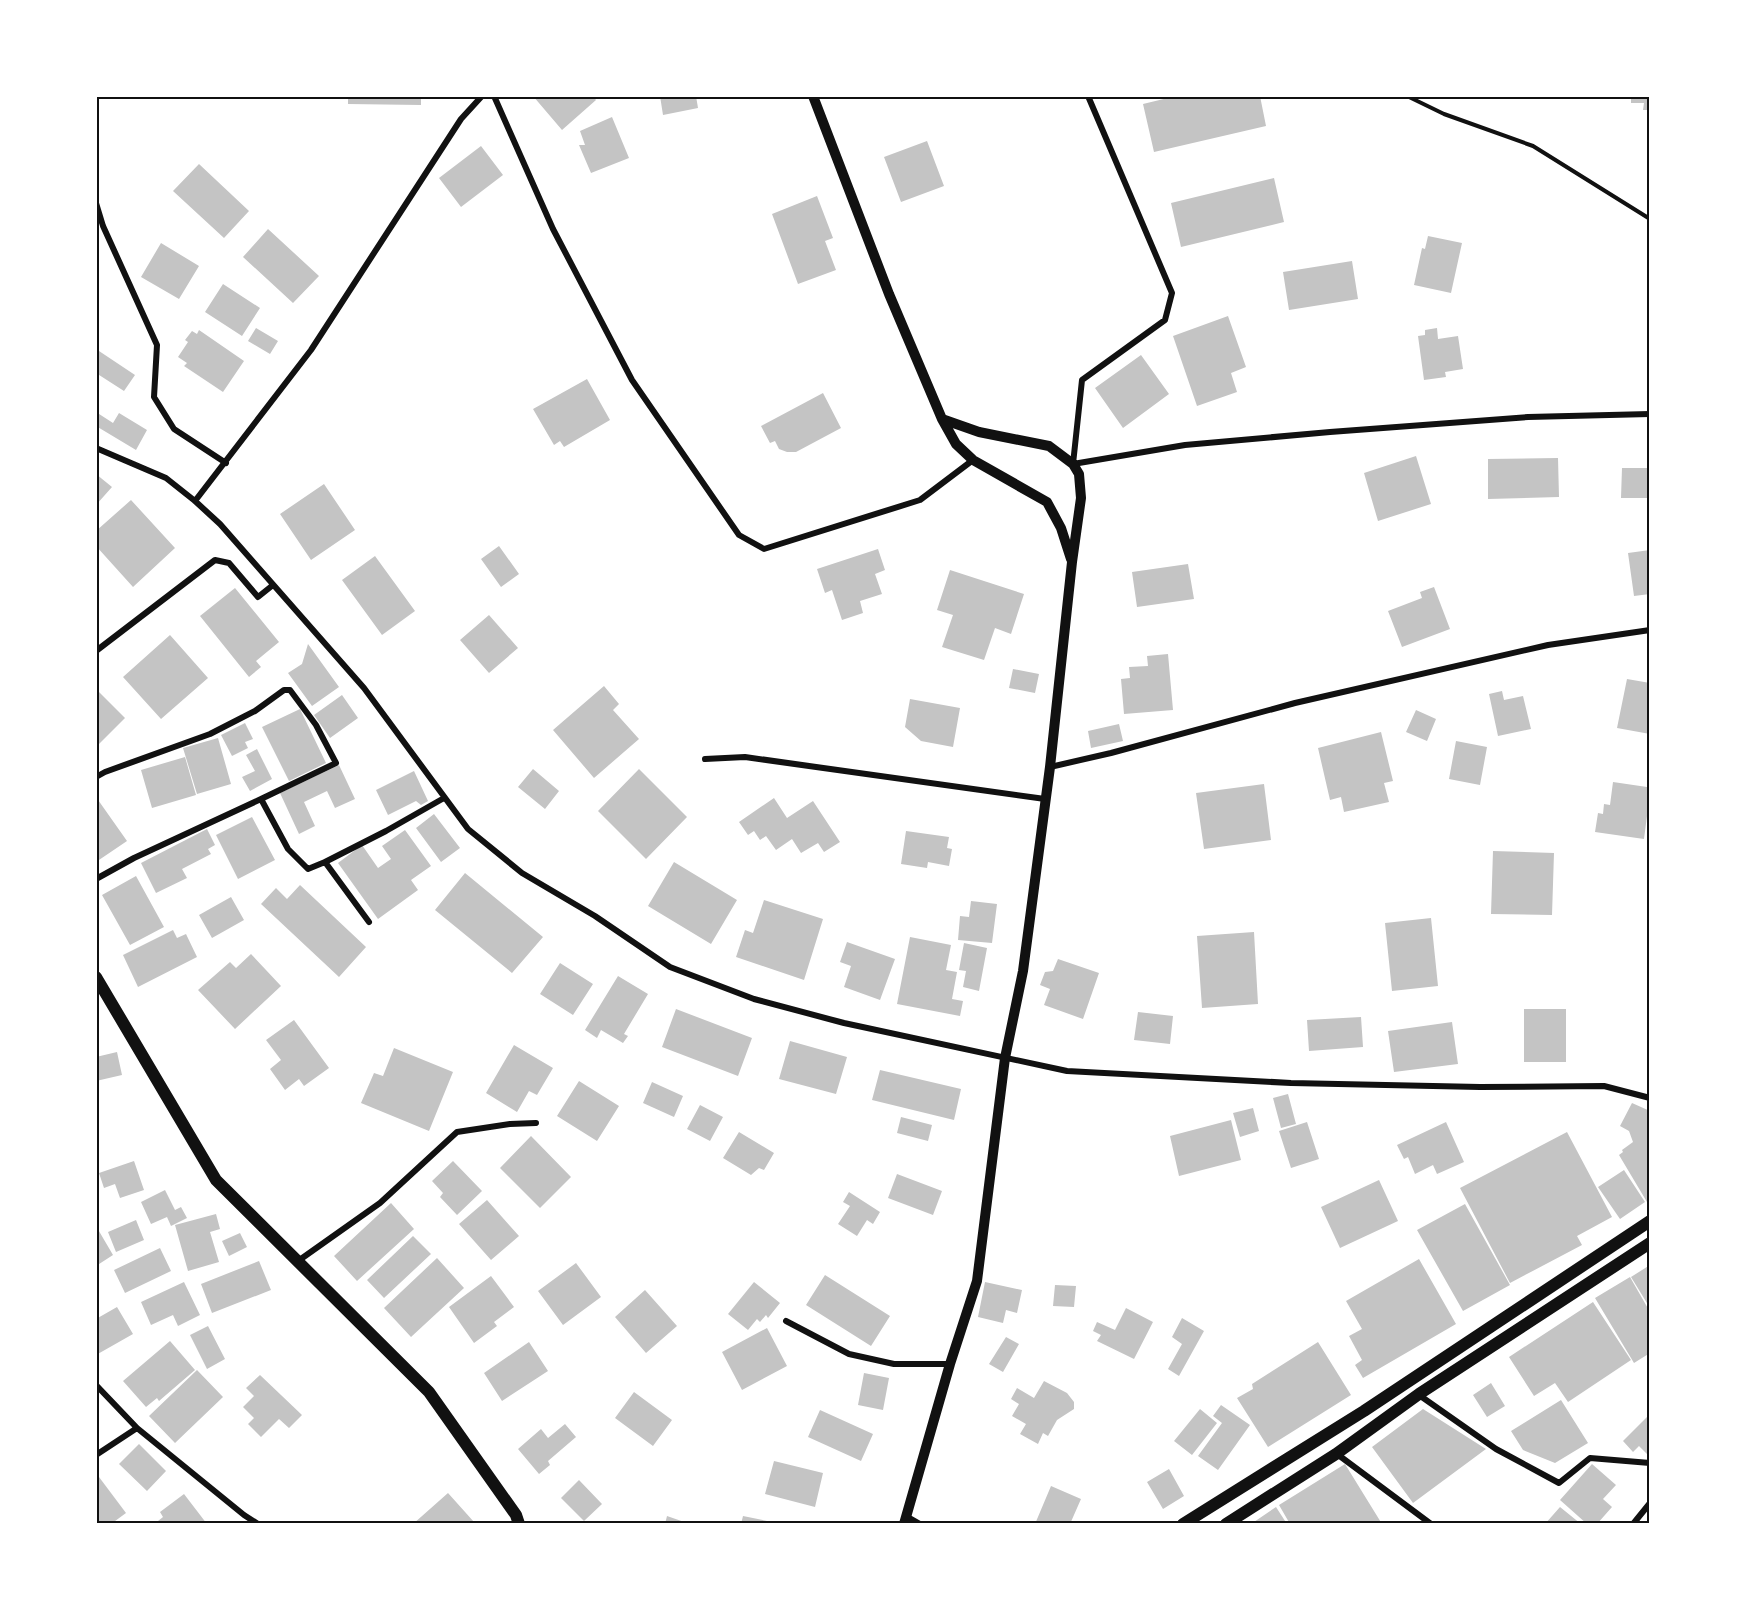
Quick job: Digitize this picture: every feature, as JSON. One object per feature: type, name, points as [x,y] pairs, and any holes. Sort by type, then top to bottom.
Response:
[{"type":"main road","points":[[96,977],[216,1180],[429,1392],[516,1515],[519,1524]]},
{"type":"main road","points":[[1183,1524],[1364,1411],[1650,1221]]},
{"type":"main road","points":[[1226,1524],[1336,1454],[1419,1394],[1650,1243]]},
{"type":"street","points":[[195,501],[311,350],[461,119],[482,96]]},
{"type":"street","points":[[494,96],[554,230],[632,380],[739,535],[764,549],[920,500],[974,460]]},
{"type":"street","points":[[813,96],[889,294],[942,419],[956,444],[974,460],[1047,502],[1061,528],[1072,562]]},
{"type":"street","points":[[1073,464],[1082,380],[1165,320],[1172,293],[1088,96]]},
{"type":"street","points":[[96,203],[103,226],[157,345],[154,397],[174,429],[226,463]]},
{"type":"street","points":[[1073,464],[1185,445],[1330,432],[1528,417],[1650,414]]},
{"type":"street","points":[[920,1524],[905,1520],[950,1364],[977,1281],[1005,1059],[1023,971],[1050,766],[1081,498],[1079,474],[1073,464],[1049,446],[979,432],[942,419]]},
{"type":"street","points":[[96,448],[166,478],[220,524],[364,688],[468,829],[522,873],[595,915],[670,967],[754,999],[844,1023],[1067,1071],[1292,1083],[1480,1087],[1604,1086],[1650,1098]]},
{"type":"street","points":[[96,651],[214,560],[229,563],[258,597],[273,585]]},
{"type":"street","points":[[1050,766],[1111,753],[1295,703],[1537,648],[1650,630]]},
{"type":"street","points":[[96,777],[210,734],[255,711],[284,690],[290,690],[316,725],[336,763],[134,858],[96,879]]},
{"type":"street","points":[[705,759],[744,758],[1045,799]]},
{"type":"street","points":[[261,799],[288,849],[308,869],[386,831],[444,798]]},
{"type":"street","points":[[325,862],[369,922]]},
{"type":"street","points":[[297,1261],[380,1203],[457,1132],[510,1124],[536,1123]]},
{"type":"street","points":[[786,1321],[849,1354],[894,1364],[950,1364]]},
{"type":"street","points":[[96,1385],[137,1428],[258,1524]]},
{"type":"street","points":[[1419,1394],[1496,1449],[1559,1483],[1590,1458],[1650,1463]]},
{"type":"street","points":[[96,1455],[137,1428]]},
{"type":"street","points":[[1336,1454],[1431,1524]]},
{"type":"street","points":[[1633,1524],[1650,1503]]},
{"type":"path","points":[[1407,96],[1444,114],[1533,146],[1650,219]]},
{"type":"building","points":[[348,96],[421,96],[421,105],[348,104]]},
{"type":"building","points":[[533,96],[593,96],[596,100],[562,130]]},
{"type":"building","points":[[660,96],[696,96],[698,108],[663,115]]},
{"type":"building","points":[[1176,96],[1260,96],[1266,126],[1154,152],[1143,104]]},
{"type":"building","points":[[1631,96],[1650,96],[1650,110],[1643,110],[1644,103],[1631,103]]},
{"type":"building","points":[[612,117],[629,158],[591,173],[579,145],[585,145],[580,131]]},
{"type":"building","points":[[927,141],[944,186],[901,202],[884,157]]},
{"type":"building","points":[[481,146],[503,175],[461,207],[439,178]]},
{"type":"building","points":[[199,164],[249,211],[224,238],[173,191]]},
{"type":"building","points":[[1274,178],[1284,222],[1181,247],[1171,203]]},
{"type":"building","points":[[817,196],[833,238],[825,241],[836,270],[798,284],[772,214]]},
{"type":"building","points":[[268,229],[319,276],[293,303],[243,257]]},
{"type":"building","points":[[1428,236],[1462,243],[1451,293],[1414,285],[1422,248],[1425,249]]},
{"type":"building","points":[[161,243],[199,266],[179,299],[141,277]]},
{"type":"building","points":[[1352,261],[1358,299],[1289,310],[1283,272]]},
{"type":"building","points":[[223,284],[260,308],[242,336],[205,312]]},
{"type":"building","points":[[1228,316],[1246,367],[1231,373],[1237,392],[1197,406],[1173,336]]},
{"type":"building","points":[[256,328],[278,341],[270,354],[248,341]]},
{"type":"building","points":[[1437,328],[1438,339],[1458,336],[1463,369],[1445,372],[1446,377],[1424,380],[1418,336],[1425,335],[1425,330]]},
{"type":"building","points":[[199,330],[244,361],[223,392],[184,366],[187,363],[178,357],[188,342],[185,340],[192,331],[197,334]]},
{"type":"building","points":[[96,349],[135,375],[124,391],[96,373]]},
{"type":"building","points":[[1141,355],[1169,394],[1123,428],[1095,388]]},
{"type":"building","points":[[587,379],[610,420],[564,447],[560,441],[554,445],[533,409]]},
{"type":"building","points":[[823,393],[841,428],[796,452],[779,449],[775,441],[770,443],[761,426]]},
{"type":"building","points":[[96,412],[113,423],[119,413],[147,430],[136,450],[96,426]]},
{"type":"building","points":[[1416,456],[1431,504],[1378,521],[1364,473]]},
{"type":"building","points":[[1558,458],[1559,497],[1488,499],[1488,459]]},
{"type":"building","points":[[1622,468],[1650,468],[1650,498],[1621,498]]},
{"type":"building","points":[[96,474],[112,487],[96,505]]},
{"type":"building","points":[[324,484],[355,530],[311,560],[280,514]]},
{"type":"building","points":[[131,500],[175,548],[133,587],[96,546],[96,531]]},
{"type":"building","points":[[499,546],[519,574],[501,587],[481,559]]},
{"type":"building","points":[[878,549],[885,570],[875,574],[882,594],[860,601],[863,613],[842,620],[832,590],[825,593],[817,569]]},
{"type":"building","points":[[1650,550],[1650,594],[1634,596],[1628,553]]},
{"type":"building","points":[[375,556],[415,611],[382,635],[342,580]]},
{"type":"building","points":[[1188,564],[1194,599],[1137,607],[1132,572]]},
{"type":"building","points":[[950,570],[1024,594],[1011,634],[995,628],[984,660],[942,647],[953,615],[937,610]]},
{"type":"building","points":[[1434,587],[1450,629],[1402,647],[1388,611],[1422,598],[1420,592]]},
{"type":"building","points":[[235,588],[279,642],[256,661],[261,667],[249,677],[200,616]]},
{"type":"building","points":[[489,615],[518,648],[489,673],[460,640]]},
{"type":"building","points":[[170,635],[208,678],[161,719],[123,677]]},
{"type":"building","points":[[308,644],[339,687],[312,706],[288,673],[302,664]]},
{"type":"building","points":[[1168,654],[1173,710],[1124,714],[1121,679],[1130,678],[1129,667],[1148,666],[1147,656]]},
{"type":"building","points":[[1013,669],[1039,674],[1035,693],[1009,688]]},
{"type":"building","points":[[1627,679],[1650,683],[1650,734],[1617,728]]},
{"type":"building","points":[[604,686],[619,704],[613,710],[639,739],[594,778],[553,730]]},
{"type":"building","points":[[96,689],[125,718],[96,747]]},
{"type":"building","points":[[1502,691],[1504,700],[1523,696],[1531,729],[1498,736],[1489,694]]},
{"type":"building","points":[[342,695],[358,718],[330,738],[314,715]]},
{"type":"building","points":[[910,699],[960,708],[953,747],[921,741],[905,727]]},
{"type":"building","points":[[300,709],[326,763],[289,781],[262,727]]},
{"type":"building","points":[[1416,710],[1436,719],[1427,741],[1406,732]]},
{"type":"building","points":[[245,723],[253,739],[245,742],[248,748],[232,756],[221,735]]},
{"type":"building","points":[[1119,724],[1123,741],[1091,748],[1088,731]]},
{"type":"building","points":[[1381,732],[1393,781],[1384,783],[1389,802],[1344,812],[1341,797],[1330,800],[1318,748]]},
{"type":"building","points":[[218,738],[231,784],[197,794],[183,748]]},
{"type":"building","points":[[1456,741],[1487,747],[1480,785],[1449,779]]},
{"type":"building","points":[[257,749],[272,779],[250,791],[242,777],[255,771],[246,755]]},
{"type":"building","points":[[185,757],[196,795],[152,808],[141,770]]},
{"type":"building","points":[[339,765],[355,799],[335,808],[327,791],[304,802],[315,826],[299,834],[280,793]]},
{"type":"building","points":[[533,769],[559,791],[545,809],[518,787]]},
{"type":"building","points":[[639,769],[687,817],[646,859],[598,811]]},
{"type":"building","points":[[414,771],[428,801],[421,805],[416,801],[388,815],[376,790]]},
{"type":"building","points":[[1613,782],[1647,787],[1650,793],[1644,839],[1595,832],[1598,813],[1603,814],[1604,804],[1610,805]]},
{"type":"building","points":[[1264,784],[1271,840],[1204,849],[1196,793]]},
{"type":"building","points":[[96,797],[127,841],[96,862]]},
{"type":"building","points":[[774,798],[787,818],[813,801],[840,842],[824,852],[818,843],[801,853],[792,839],[776,850],[766,836],[760,840],[754,831],[748,835],[739,822]]},
{"type":"building","points":[[434,814],[460,848],[441,862],[416,828]]},
{"type":"building","points":[[252,817],[275,860],[238,879],[216,835]]},
{"type":"building","points":[[207,829],[215,845],[208,849],[211,854],[182,869],[187,878],[156,893],[141,863]]},
{"type":"building","points":[[405,830],[431,866],[411,880],[418,890],[378,919],[338,863],[362,845],[378,868],[391,859],[382,846]]},
{"type":"building","points":[[906,831],[949,837],[947,848],[952,849],[949,866],[928,862],[927,868],[901,864]]},
{"type":"building","points":[[1493,851],[1554,853],[1552,915],[1491,914]]},
{"type":"building","points":[[674,862],[737,900],[711,944],[648,906]]},
{"type":"building","points":[[465,873],[543,937],[512,973],[435,910]]},
{"type":"building","points":[[136,876],[164,927],[130,945],[102,895]]},
{"type":"building","points":[[300,885],[366,947],[339,977],[261,904],[276,888],[287,899]]},
{"type":"building","points":[[231,897],[244,920],[212,938],[199,915]]},
{"type":"building","points":[[764,900],[823,919],[804,980],[736,957],[745,930],[753,933]]},
{"type":"building","points":[[971,901],[997,904],[992,943],[958,940],[960,916],[969,917]]},
{"type":"building","points":[[1431,918],[1438,986],[1392,991],[1385,923]]},
{"type":"building","points":[[173,930],[177,938],[186,934],[197,957],[138,987],[123,955]]},
{"type":"building","points":[[1254,932],[1258,1004],[1202,1008],[1197,936]]},
{"type":"building","points":[[910,937],[951,945],[946,970],[957,972],[952,999],[963,1001],[960,1016],[897,1004]]},
{"type":"building","points":[[847,942],[895,959],[880,1000],[844,987],[851,966],[840,962]]},
{"type":"building","points":[[964,943],[987,948],[979,991],[963,987],[966,971],[959,970]]},
{"type":"building","points":[[251,954],[281,986],[235,1029],[198,990],[230,962],[236,968]]},
{"type":"building","points":[[1058,959],[1099,973],[1083,1019],[1044,1005],[1050,989],[1040,985],[1045,972],[1053,971]]},
{"type":"building","points":[[560,963],[593,984],[573,1015],[540,994]]},
{"type":"building","points":[[618,976],[648,994],[624,1034],[628,1036],[623,1043],[601,1030],[597,1038],[585,1030]]},
{"type":"building","points":[[676,1009],[752,1038],[738,1076],[662,1047]]},
{"type":"building","points":[[1524,1009],[1566,1009],[1566,1062],[1524,1062]]},
{"type":"building","points":[[1138,1012],[1173,1016],[1170,1044],[1134,1040]]},
{"type":"building","points":[[1361,1017],[1363,1047],[1309,1051],[1307,1020]]},
{"type":"building","points":[[294,1020],[329,1068],[304,1086],[299,1079],[285,1090],[270,1069],[281,1060],[266,1040]]},
{"type":"building","points":[[1452,1022],[1458,1064],[1394,1072],[1388,1031]]},
{"type":"building","points":[[790,1041],[847,1057],[836,1094],[779,1079]]},
{"type":"building","points":[[514,1045],[553,1068],[537,1095],[529,1091],[517,1112],[486,1093]]},
{"type":"building","points":[[394,1048],[453,1072],[429,1131],[361,1103],[374,1073],[383,1076]]},
{"type":"building","points":[[117,1052],[122,1075],[96,1081],[96,1057]]},
{"type":"building","points":[[880,1070],[961,1089],[954,1120],[872,1100]]},
{"type":"building","points":[[579,1081],[619,1106],[597,1141],[557,1116]]},
{"type":"building","points":[[652,1082],[683,1096],[674,1117],[643,1103]]},
{"type":"building","points":[[1288,1094],[1296,1124],[1281,1128],[1273,1098]]},
{"type":"building","points":[[1632,1103],[1650,1111],[1650,1200],[1647,1202],[1619,1155],[1633,1142],[1629,1131],[1620,1126]]},
{"type":"building","points":[[700,1105],[723,1117],[710,1141],[687,1129]]},
{"type":"building","points":[[1253,1108],[1259,1131],[1240,1137],[1233,1113]]},
{"type":"building","points":[[901,1117],[932,1125],[928,1141],[897,1133]]},
{"type":"building","points":[[1231,1120],[1241,1160],[1179,1176],[1170,1136]]},
{"type":"building","points":[[1307,1122],[1319,1159],[1291,1168],[1279,1131]]},
{"type":"building","points":[[1446,1122],[1464,1162],[1437,1174],[1433,1165],[1415,1174],[1408,1157],[1404,1159],[1397,1145]]},
{"type":"building","points":[[739,1132],[774,1153],[764,1170],[759,1168],[751,1175],[723,1158]]},
{"type":"building","points":[[1567,1132],[1612,1217],[1577,1236],[1582,1245],[1510,1283],[1460,1188]]},
{"type":"building","points":[[531,1136],[571,1177],[540,1208],[500,1168]]},
{"type":"building","points":[[134,1161],[144,1190],[120,1198],[115,1184],[104,1188],[99,1173]]},
{"type":"building","points":[[453,1161],[482,1191],[457,1215],[440,1197],[443,1193],[432,1181]]},
{"type":"building","points":[[1624,1170],[1645,1202],[1620,1219],[1598,1187]]},
{"type":"building","points":[[897,1174],[942,1191],[933,1215],[888,1198]]},
{"type":"building","points":[[1379,1180],[1398,1221],[1340,1248],[1321,1207]]},
{"type":"building","points":[[165,1190],[175,1210],[181,1207],[187,1218],[171,1226],[167,1217],[151,1224],[141,1202]]},
{"type":"building","points":[[849,1192],[880,1212],[873,1224],[867,1220],[857,1236],[838,1224],[850,1206],[843,1202]]},
{"type":"building","points":[[487,1200],[519,1236],[491,1260],[459,1224]]},
{"type":"building","points":[[391,1203],[414,1229],[357,1281],[334,1256]]},
{"type":"building","points":[[1465,1204],[1510,1285],[1463,1311],[1417,1230]]},
{"type":"building","points":[[216,1214],[220,1229],[210,1232],[219,1262],[188,1271],[175,1225]]},
{"type":"building","points":[[136,1220],[144,1240],[116,1252],[108,1232]]},
{"type":"building","points":[[96,1226],[113,1255],[96,1266]]},
{"type":"building","points":[[240,1233],[247,1247],[229,1256],[222,1241]]},
{"type":"building","points":[[413,1236],[431,1254],[384,1298],[367,1280]]},
{"type":"building","points":[[160,1248],[171,1271],[125,1293],[114,1270]]},
{"type":"building","points":[[437,1258],[464,1288],[411,1337],[384,1308]]},
{"type":"building","points":[[1419,1259],[1456,1324],[1363,1378],[1355,1365],[1362,1360],[1349,1336],[1362,1329],[1346,1301]]},
{"type":"building","points":[[259,1261],[271,1290],[212,1313],[201,1284]]},
{"type":"building","points":[[576,1263],[601,1297],[563,1325],[538,1291]]},
{"type":"building","points":[[1650,1265],[1650,1308],[1631,1277]]},
{"type":"building","points":[[825,1275],[890,1316],[871,1346],[806,1305]]},
{"type":"building","points":[[491,1276],[514,1307],[494,1322],[497,1326],[474,1343],[449,1307]]},
{"type":"building","points":[[1630,1277],[1650,1312],[1650,1353],[1634,1363],[1595,1298]]},
{"type":"building","points":[[184,1282],[200,1315],[178,1326],[173,1315],[151,1325],[141,1302]]},
{"type":"building","points":[[754,1282],[780,1303],[768,1318],[766,1315],[760,1322],[757,1319],[748,1330],[728,1314]]},
{"type":"building","points":[[985,1282],[1022,1290],[1017,1313],[1006,1310],[1003,1323],[978,1317]]},
{"type":"building","points":[[1055,1285],[1076,1286],[1074,1307],[1053,1306]]},
{"type":"building","points":[[645,1290],[677,1326],[646,1353],[615,1317]]},
{"type":"building","points":[[1593,1302],[1631,1360],[1568,1402],[1555,1383],[1534,1396],[1509,1357]]},
{"type":"building","points":[[117,1307],[133,1334],[96,1355],[96,1324],[98,1323],[96,1319]]},
{"type":"building","points":[[1126,1308],[1153,1322],[1134,1359],[1097,1341],[1101,1335],[1093,1331],[1097,1322],[1115,1330]]},
{"type":"building","points":[[1182,1318],[1204,1331],[1179,1376],[1168,1369],[1182,1344],[1172,1337]]},
{"type":"building","points":[[208,1326],[225,1359],[207,1369],[190,1335]]},
{"type":"building","points":[[767,1328],[787,1366],[742,1390],[722,1352]]},
{"type":"building","points":[[1006,1337],[1019,1344],[1003,1372],[989,1364]]},
{"type":"building","points":[[170,1341],[195,1370],[159,1401],[157,1398],[146,1407],[123,1381]]},
{"type":"building","points":[[529,1342],[548,1371],[502,1401],[484,1373]]},
{"type":"building","points":[[1318,1342],[1351,1395],[1268,1447],[1237,1398],[1253,1389],[1252,1384]]},
{"type":"building","points":[[197,1370],[223,1397],[175,1443],[149,1416]]},
{"type":"building","points":[[864,1373],[889,1378],[883,1410],[858,1405]]},
{"type":"building","points":[[260,1375],[302,1415],[289,1428],[279,1419],[261,1437],[248,1424],[254,1418],[243,1407],[254,1396],[246,1388]]},
{"type":"building","points":[[1044,1381],[1067,1393],[1074,1402],[1074,1409],[1057,1420],[1048,1436],[1043,1433],[1038,1444],[1020,1434],[1026,1424],[1012,1416],[1019,1404],[1011,1399],[1017,1388],[1034,1398]]},
{"type":"building","points":[[1491,1383],[1505,1406],[1487,1417],[1473,1395]]},
{"type":"building","points":[[634,1392],[672,1420],[653,1446],[615,1418]]},
{"type":"building","points":[[1561,1400],[1588,1443],[1555,1463],[1523,1450],[1511,1431]]},
{"type":"building","points":[[1221,1405],[1250,1425],[1218,1470],[1198,1456],[1222,1423],[1213,1416]]},
{"type":"building","points":[[1200,1409],[1217,1423],[1192,1455],[1174,1441]]},
{"type":"building","points":[[1423,1409],[1486,1449],[1413,1503],[1372,1447]]},
{"type":"building","points":[[820,1410],[873,1434],[861,1461],[808,1437]]},
{"type":"building","points":[[1650,1414],[1650,1453],[1648,1455],[1639,1446],[1633,1452],[1623,1441]]},
{"type":"building","points":[[565,1424],[576,1437],[548,1461],[550,1465],[539,1474],[518,1449],[541,1429],[548,1438]]},
{"type":"building","points":[[139,1444],[166,1471],[147,1491],[119,1464]]},
{"type":"building","points":[[774,1461],[823,1473],[815,1507],[765,1494]]},
{"type":"building","points":[[1345,1464],[1382,1524],[1290,1524],[1279,1505]]},
{"type":"building","points":[[1592,1464],[1616,1485],[1603,1499],[1612,1507],[1597,1524],[1587,1524],[1560,1500]]},
{"type":"building","points":[[1169,1469],[1184,1496],[1163,1509],[1147,1482]]},
{"type":"building","points":[[99,1477],[126,1513],[111,1524],[96,1524],[96,1479]]},
{"type":"building","points":[[579,1480],[602,1504],[584,1521],[561,1498]]},
{"type":"building","points":[[1051,1486],[1081,1499],[1070,1524],[1035,1524]]},
{"type":"building","points":[[448,1493],[474,1522],[472,1524],[413,1524]]},
{"type":"building","points":[[184,1494],[207,1524],[160,1524],[158,1521],[163,1517],[160,1512]]},
{"type":"building","points":[[1276,1507],[1287,1524],[1251,1524]]},
{"type":"building","points":[[1560,1507],[1581,1524],[1545,1524]]},
{"type":"building","points":[[667,1516],[690,1524],[665,1524]]},
{"type":"building","points":[[743,1516],[777,1523],[777,1524],[741,1524]]}]
